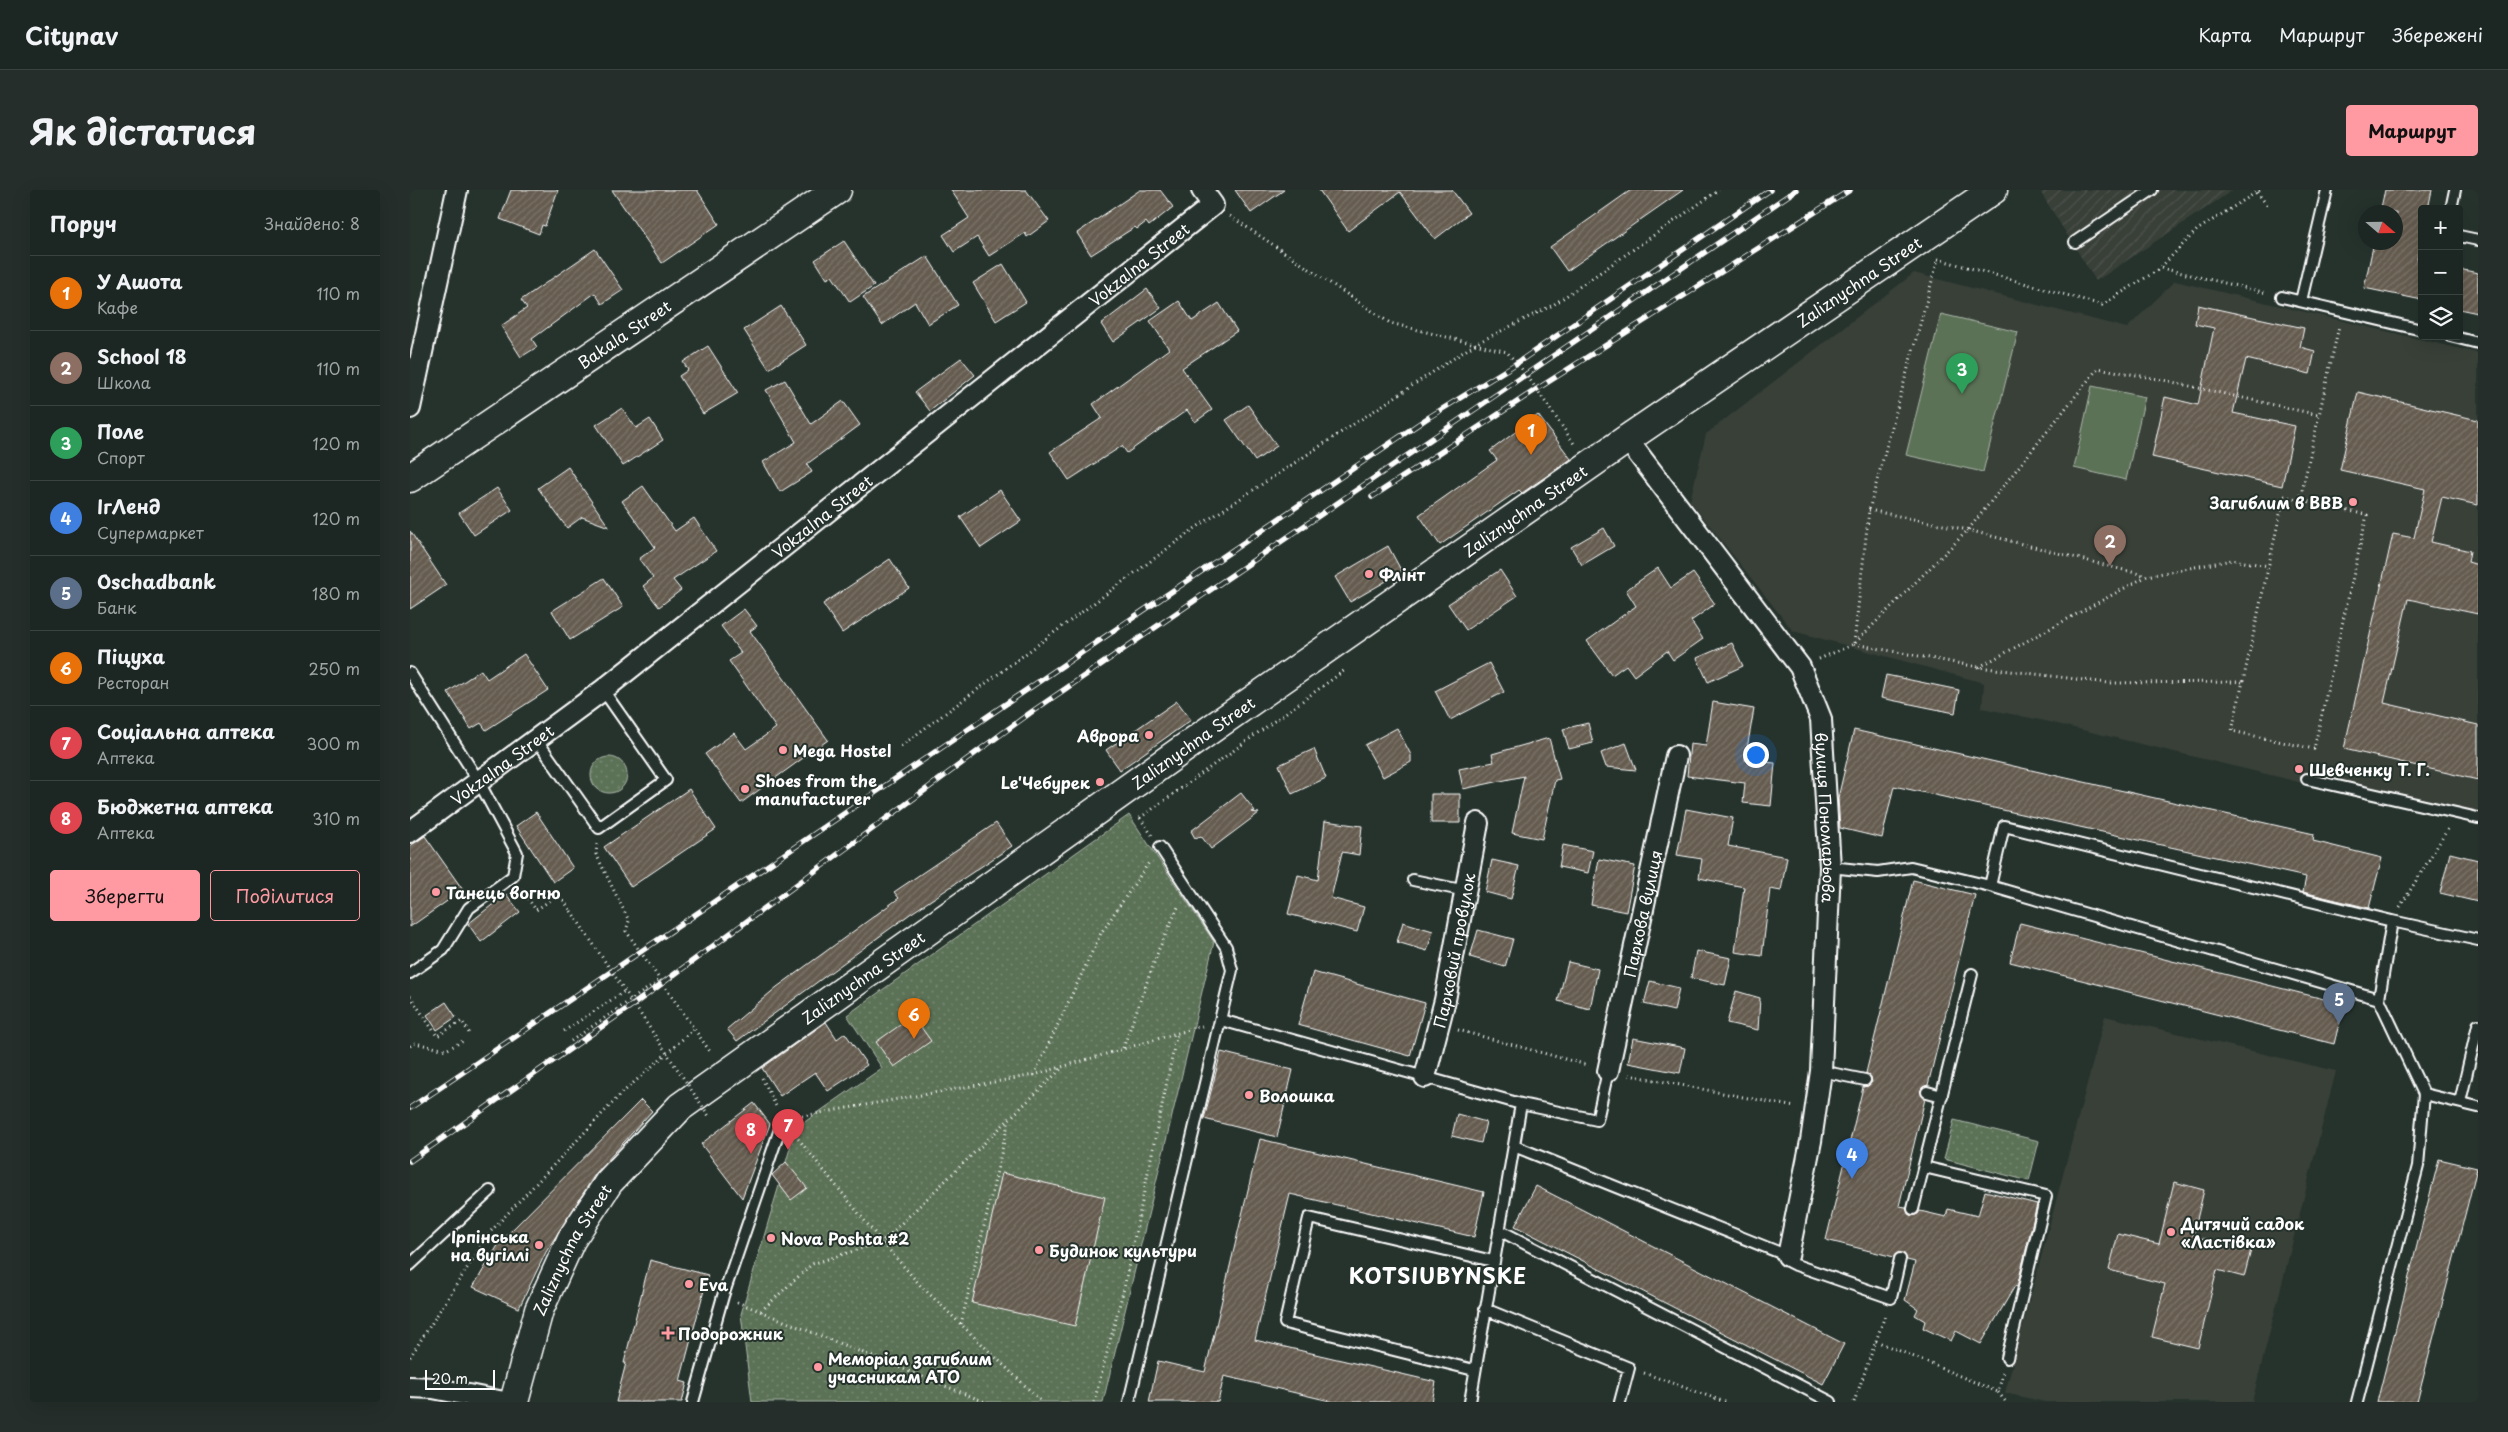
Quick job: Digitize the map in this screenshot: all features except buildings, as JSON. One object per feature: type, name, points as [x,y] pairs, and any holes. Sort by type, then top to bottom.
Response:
[{"type":"street","points":[[410,408],[457,190]]},
{"type":"street","name":"Bakala Street","points":[[410,478],[837,190]]},
{"type":"street","name":"Zaliznychna Street","points":[[514,1402],[539,1310],[571,1240],[609,1182],[680,1107],[1198,738],[1627,439],[1993,190]]},
{"type":"street","name":"Vokzalna Street","points":[[410,832],[478,780],[603,690],[1207,197]]},
{"type":"street","name":"вулиця Пономарьова","points":[[1627,439],[1800,667],[1821,719],[1830,867],[1821,1071],[1788,1256]]},
{"type":"street","name":"Паркова вулиця","points":[[1608,1071],[1676,756]]},
{"type":"street","name":"Парковий провулок","points":[[1425,1077],[1439,1024],[1478,824]]},
{"type":"street","points":[[410,1387],[433,1388],[504,1402]]},
{"type":"lane","points":[[2075,242],[2152,190]]},
{"type":"lane","points":[[2301,301],[2327,190]]},
{"type":"lane","points":[[2452,205],[2455,190]]},
{"type":"lane","points":[[2463,237],[2478,240]]},
{"type":"lane","points":[[2282,297],[2418,329]]},
{"type":"lane","points":[[2463,339],[2478,343]]},
{"type":"lane","points":[[410,673],[478,780],[517,853],[513,876],[469,908],[443,950],[410,973]]},
{"type":"lane","points":[[536,739],[599,828],[666,780],[603,690]]},
{"type":"lane","points":[[2307,779],[2478,818]]},
{"type":"lane","points":[[1990,886],[2004,826],[2392,921],[2478,940]]},
{"type":"lane","points":[[1129,1402],[1232,970],[1226,946],[1160,847]]},
{"type":"lane","points":[[1830,867],[1878,872],[1911,867],[1990,886],[2379,999]]},
{"type":"lane","points":[[1413,880],[1466,892]]},
{"type":"lane","points":[[2357,1402],[2418,1166],[2424,1094],[2379,999],[2392,921]]},
{"type":"lane","points":[[1913,1209],[1972,974]]},
{"type":"lane","points":[[1221,1020],[1521,1104],[1597,1120],[1608,1071]]},
{"type":"lane","points":[[2460,1102],[2478,1025]]},
{"type":"lane","points":[[1821,1071],[1865,1080]]},
{"type":"lane","points":[[1927,1092],[1942,1096]]},
{"type":"lane","points":[[2424,1094],[2478,1107]]},
{"type":"lane","points":[[1470,1402],[1521,1104]]},
{"type":"lane","points":[[693,1402],[723,1296],[783,1120]]},
{"type":"lane","points":[[1514,1146],[1788,1256],[1793,1264],[1891,1298],[1900,1258]]},
{"type":"lane","points":[[1924,1167],[2046,1196],[2007,1358]]},
{"type":"lane","points":[[410,1265],[490,1191]]},
{"type":"lane","points":[[1474,1370],[1284,1323],[1309,1218],[1493,1261]]},
{"type":"lane","points":[[1499,1230],[1831,1402]]},
{"type":"lane","points":[[1485,1309],[1629,1368],[1620,1402]]},
{"type":"path","points":[[901,746],[1194,529],[1477,343],[1553,304],[1719,190]]},
{"type":"path","points":[[1931,257],[2102,305],[2160,268],[2197,230],[2259,191],[2269,208]]},
{"type":"path","points":[[1207,197],[1390,323],[1477,343],[1507,352],[1526,374],[1590,466]]},
{"type":"path","points":[[1854,644],[1869,510],[1938,259]]},
{"type":"path","points":[[2160,268],[2282,297]]},
{"type":"path","points":[[2300,500],[2342,311]]},
{"type":"path","points":[[1800,667],[1854,644],[1968,530],[2098,368],[2163,380],[2319,415]]},
{"type":"path","points":[[2284,496],[2367,515],[2314,749],[2232,731],[2269,566],[2284,496]]},
{"type":"path","points":[[1869,510],[1968,530],[2147,576]]},
{"type":"path","points":[[1978,667],[2147,576],[2232,560],[2269,566]]},
{"type":"path","points":[[1854,644],[1978,667],[2108,683],[2243,682]]},
{"type":"path","points":[[2392,921],[2458,814]]},
{"type":"path","points":[[599,828],[596,854],[629,921],[626,931],[713,1057]]},
{"type":"path","points":[[1034,1075],[1101,933],[1160,847]]},
{"type":"path","points":[[1123,1049],[1159,949],[1187,888]]},
{"type":"path","points":[[521,889],[536,910],[559,894],[709,1116]]},
{"type":"path","points":[[571,1040],[660,980]]},
{"type":"path","points":[[564,1031],[625,991]]},
{"type":"path","points":[[410,996],[437,1036],[462,1021],[471,1036]]},
{"type":"path","points":[[783,1120],[1034,1075],[1221,1020]]},
{"type":"path","points":[[1439,1024],[1608,1071],[1815,1110]]},
{"type":"path","points":[[410,1357],[491,1231],[620,1094],[694,1029]]},
{"type":"path","points":[[1094,1402],[1124,1288],[1177,1033]]},
{"type":"path","points":[[410,1046],[415,1044],[446,1050],[463,1041]]},
{"type":"path","points":[[761,1312],[812,1264],[882,1242],[1064,1066]]},
{"type":"path","points":[[758,1072],[783,1120],[882,1242],[920,1285],[1042,1402]]},
{"type":"path","points":[[961,1324],[1009,1120]]},
{"type":"path","points":[[723,1296],[984,1402]]},
{"type":"path","points":[[1854,1402],[1891,1298]]},
{"type":"path","points":[[1876,1341],[1998,1392],[2006,1402]]},
{"type":"path","points":[[1998,1392],[2007,1358]]},
{"type":"path","points":[[1629,1368],[1725,1402]]},
{"type":"shaded area","points":[[2046,190],[2233,190],[2096,281],[2041,193]]},
{"type":"shaded area","points":[[1914,273],[2127,328],[2175,281],[2478,353],[2478,825],[2045,721],[1982,708],[1984,683],[1793,631],[1690,501],[1706,434]]},
{"type":"shaded area","name":"Дитячий садок «Ластівка»","points":[[2105,1016],[2336,1071],[2252,1402],[2045,1402],[2005,1393]]},
{"type":"green space","points":[[1941,314],[2018,332],[1983,472],[1906,455]]},
{"type":"green space","points":[[2092,386],[2145,397],[2126,480],[2074,468]]},
{"type":"green space","points":[[609,757],[622,762],[627,775],[622,788],[609,793],[596,788],[591,775],[596,762]]},
{"type":"green space","points":[[1129,815],[1214,942],[1103,1402],[752,1402],[741,1314],[796,1128],[882,1068],[847,1015]]},
{"type":"green space","points":[[1954,1120],[2039,1141],[2029,1181],[1944,1159]]},
{"type":"railway","points":[[410,1108],[1426,419],[1517,363],[1770,190]]},
{"type":"railway","points":[[410,1161],[634,1004],[1030,713],[1796,190]]},
{"type":"railway","points":[[1372,497],[1537,389],[1850,190]]},
{"type":"place","name":"Поле","points":[[1962,394]]},
{"type":"place","name":"У Ашота","points":[[1531,455]]},
{"type":"place","name":"Загиблим в ВВВ","points":[[2353,502]]},
{"type":"place","name":"School 18","points":[[2110,566]]},
{"type":"place","name":"Флінт","points":[[1369,574]]},
{"type":"place","name":"Аврора","points":[[1149,735]]},
{"type":"place","name":"Mega Hostel","points":[[783,750]]},
{"type":"place","name":"Шевченку Т. Г.","points":[[2299,769]]},
{"type":"place","name":"Le'Чебурек","points":[[1100,782]]},
{"type":"place","name":"Shoes from the manufacturer","points":[[745,789]]},
{"type":"place","name":"Танець вогню","points":[[436,892]]},
{"type":"place","name":"Oschadbank","points":[[2339,1024]]},
{"type":"place","name":"Піцуха","points":[[914,1039]]},
{"type":"place","name":"Волошка","points":[[1249,1095]]},
{"type":"place","name":"Соціальна аптека","points":[[788,1150]]},
{"type":"place","name":"Бюджетна аптека","points":[[751,1154]]},
{"type":"place","name":"ІгЛенд","points":[[1852,1179]]},
{"type":"place","name":"Дитячий садок «Ластівка»","points":[[2171,1232]]},
{"type":"place","name":"Nova Poshta #2","points":[[771,1238]]},
{"type":"place","name":"Ірпінська на вугіллі","points":[[539,1245]]},
{"type":"place","name":"Будинок культури","points":[[1039,1250]]},
{"type":"place","name":"Eva","points":[[689,1284]]},
{"type":"place","name":"Подорожник","points":[[668,1333]]},
{"type":"place","name":"Меморіал загиблим учасникам АТО","points":[[818,1367]]},
{"type":"district","name":"KOTSIUBYNSKE","points":[[1438,1275]]}]
